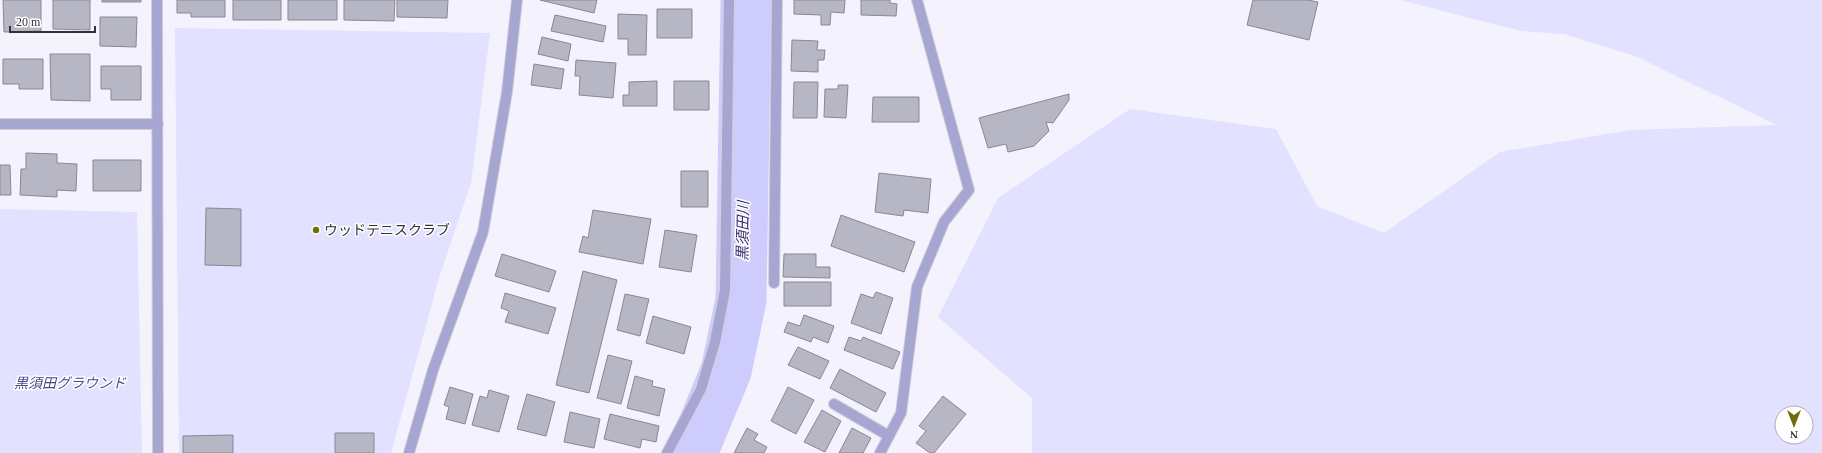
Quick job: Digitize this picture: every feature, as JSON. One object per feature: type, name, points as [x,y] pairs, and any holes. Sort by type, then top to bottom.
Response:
[{"type":"street","points":[[157,0],[158,453]]},
{"type":"street","points":[[409,453],[433,370],[483,232],[507,92],[517,0]]},
{"type":"street","points":[[667,453],[701,389],[715,342],[725,290],[729,0]]},
{"type":"street","points":[[774,283],[777,0]]},
{"type":"street","points":[[880,453],[901,413],[917,287],[944,222],[970,190],[917,0]]},
{"type":"street","points":[[0,124],[158,124]]},
{"type":"street","points":[[834,404],[889,436]]},
{"type":"green space","points":[[1400,0],[1822,0],[1822,453],[1032,453],[1032,398],[938,317],[998,198],[1130,109],[1276,129],[1317,206],[1384,233],[1500,152],[1630,130],[1777,125],[1635,56],[1564,34],[1521,31]]},
{"type":"green space","name":"ウッドテニスクラブ","points":[[175,28],[490,33],[471,183],[439,278],[391,453],[179,453]]},
{"type":"green space","name":"黒須田グラウンド","points":[[0,209],[137,212],[142,453],[0,453]]},
{"type":"building","points":[[3,0],[41,0],[41,31],[4,32]]},
{"type":"building","points":[[53,0],[90,0],[90,30],[53,29]]},
{"type":"building","points":[[102,0],[141,0],[141,2],[102,2]]},
{"type":"building","points":[[177,0],[225,0],[225,17],[191,17],[191,13],[177,13]]},
{"type":"building","points":[[233,0],[281,0],[281,20],[233,20]]},
{"type":"building","points":[[288,0],[337,0],[337,20],[288,20]]},
{"type":"building","points":[[344,0],[395,0],[394,21],[344,20]]},
{"type":"building","points":[[397,0],[448,0],[447,18],[397,17]]},
{"type":"building","points":[[540,0],[597,0],[594,13]]},
{"type":"building","points":[[794,0],[845,0],[844,13],[831,12],[830,25],[821,25],[821,15],[794,14]]},
{"type":"building","points":[[861,0],[890,0],[890,3],[897,4],[896,16],[861,15]]},
{"type":"building","points":[[1253,0],[1308,0],[1318,2],[1309,40],[1247,25]]},
{"type":"building","points":[[657,9],[692,9],[692,38],[657,38]]},
{"type":"building","points":[[618,14],[647,15],[646,55],[628,55],[628,39],[618,39]]},
{"type":"building","points":[[555,15],[606,26],[603,42],[551,31]]},
{"type":"building","points":[[100,17],[137,17],[136,47],[100,46]]},
{"type":"building","points":[[542,37],[571,44],[568,61],[538,54]]},
{"type":"building","points":[[792,40],[818,41],[817,50],[825,50],[824,60],[818,60],[818,72],[791,71]]},
{"type":"building","points":[[50,54],[90,54],[90,101],[51,100]]},
{"type":"building","points":[[3,59],[43,59],[43,89],[19,89],[19,84],[3,84]]},
{"type":"building","points":[[576,60],[616,63],[613,98],[579,95],[580,76],[575,76]]},
{"type":"building","points":[[534,64],[564,69],[561,89],[531,85]]},
{"type":"building","points":[[101,66],[141,66],[141,100],[111,100],[111,89],[101,89]]},
{"type":"building","points":[[657,81],[657,106],[623,106],[623,95],[629,95],[629,82]]},
{"type":"building","points":[[674,81],[709,81],[709,110],[674,110]]},
{"type":"building","points":[[794,82],[818,82],[817,118],[793,118]]},
{"type":"building","points":[[838,85],[848,85],[846,118],[824,117],[825,89],[838,89]]},
{"type":"building","points":[[1069,94],[1069,100],[1053,123],[1046,122],[1049,131],[1034,146],[1008,152],[1006,144],[988,148],[979,118]]},
{"type":"building","points":[[873,97],[919,97],[919,122],[872,122]]},
{"type":"building","points":[[26,153],[57,154],[57,163],[77,164],[76,191],[57,190],[57,197],[20,195],[21,169],[26,169]]},
{"type":"building","points":[[93,160],[141,160],[141,191],[93,191]]},
{"type":"building","points":[[0,165],[10,165],[11,195],[0,195]]},
{"type":"building","points":[[681,171],[708,171],[708,207],[681,207]]},
{"type":"building","points":[[879,173],[931,179],[928,213],[904,210],[903,216],[875,212]]},
{"type":"building","points":[[206,208],[241,209],[241,266],[205,265]]},
{"type":"building","points":[[593,210],[651,219],[643,264],[579,252],[583,236],[588,238]]},
{"type":"building","points":[[841,215],[915,242],[904,272],[831,246]]},
{"type":"building","points":[[665,230],[697,235],[691,272],[659,267]]},
{"type":"building","points":[[502,254],[556,271],[549,292],[495,276]]},
{"type":"building","points":[[784,254],[816,254],[816,267],[830,267],[830,278],[783,277]]},
{"type":"building","points":[[583,271],[617,280],[589,393],[556,385]]},
{"type":"building","points":[[784,282],[831,282],[831,306],[784,306]]},
{"type":"building","points":[[876,292],[893,298],[881,334],[851,323],[861,294],[873,298]]},
{"type":"building","points":[[505,293],[556,308],[548,334],[505,322],[509,311],[501,308]]},
{"type":"building","points":[[625,294],[649,299],[640,336],[617,330]]},
{"type":"building","points":[[804,315],[834,326],[828,343],[813,337],[811,342],[784,332],[788,322],[800,326]]},
{"type":"building","points":[[653,316],[691,327],[684,354],[646,343]]},
{"type":"building","points":[[849,337],[861,341],[863,337],[900,352],[893,369],[844,350]]},
{"type":"building","points":[[798,347],[829,361],[820,379],[788,365]]},
{"type":"building","points":[[608,355],[632,361],[621,404],[597,398]]},
{"type":"building","points":[[840,369],[886,393],[876,412],[830,388]]},
{"type":"building","points":[[635,376],[653,381],[652,386],[665,389],[659,416],[627,408]]},
{"type":"building","points":[[450,387],[473,394],[465,424],[446,419],[449,407],[444,405]]},
{"type":"building","points":[[788,387],[814,400],[796,434],[771,421]]},
{"type":"building","points":[[489,390],[509,396],[499,432],[472,425],[480,396],[487,398]]},
{"type":"building","points":[[527,394],[555,402],[546,436],[517,429]]},
{"type":"building","points":[[943,396],[966,414],[934,453],[930,453],[916,443],[926,431],[919,426]]},
{"type":"building","points":[[822,410],[841,421],[825,452],[804,442]]},
{"type":"building","points":[[570,412],[600,419],[594,448],[564,442]]},
{"type":"building","points":[[610,414],[659,426],[656,442],[642,439],[640,448],[604,439]]},
{"type":"building","points":[[747,428],[758,434],[754,440],[767,447],[764,453],[734,453]]},
{"type":"building","points":[[852,428],[871,438],[863,453],[839,453]]},
{"type":"building","points":[[335,433],[374,433],[374,453],[335,453]]},
{"type":"building","points":[[233,435],[233,453],[183,453],[183,436]]},
{"type":"waterway","name":"黒須田川","points":[[692,453],[726,371],[741,300],[746,0]]},
{"type":"place","name":"ウッドテニスクラブ","points":[[316,230]]}]
